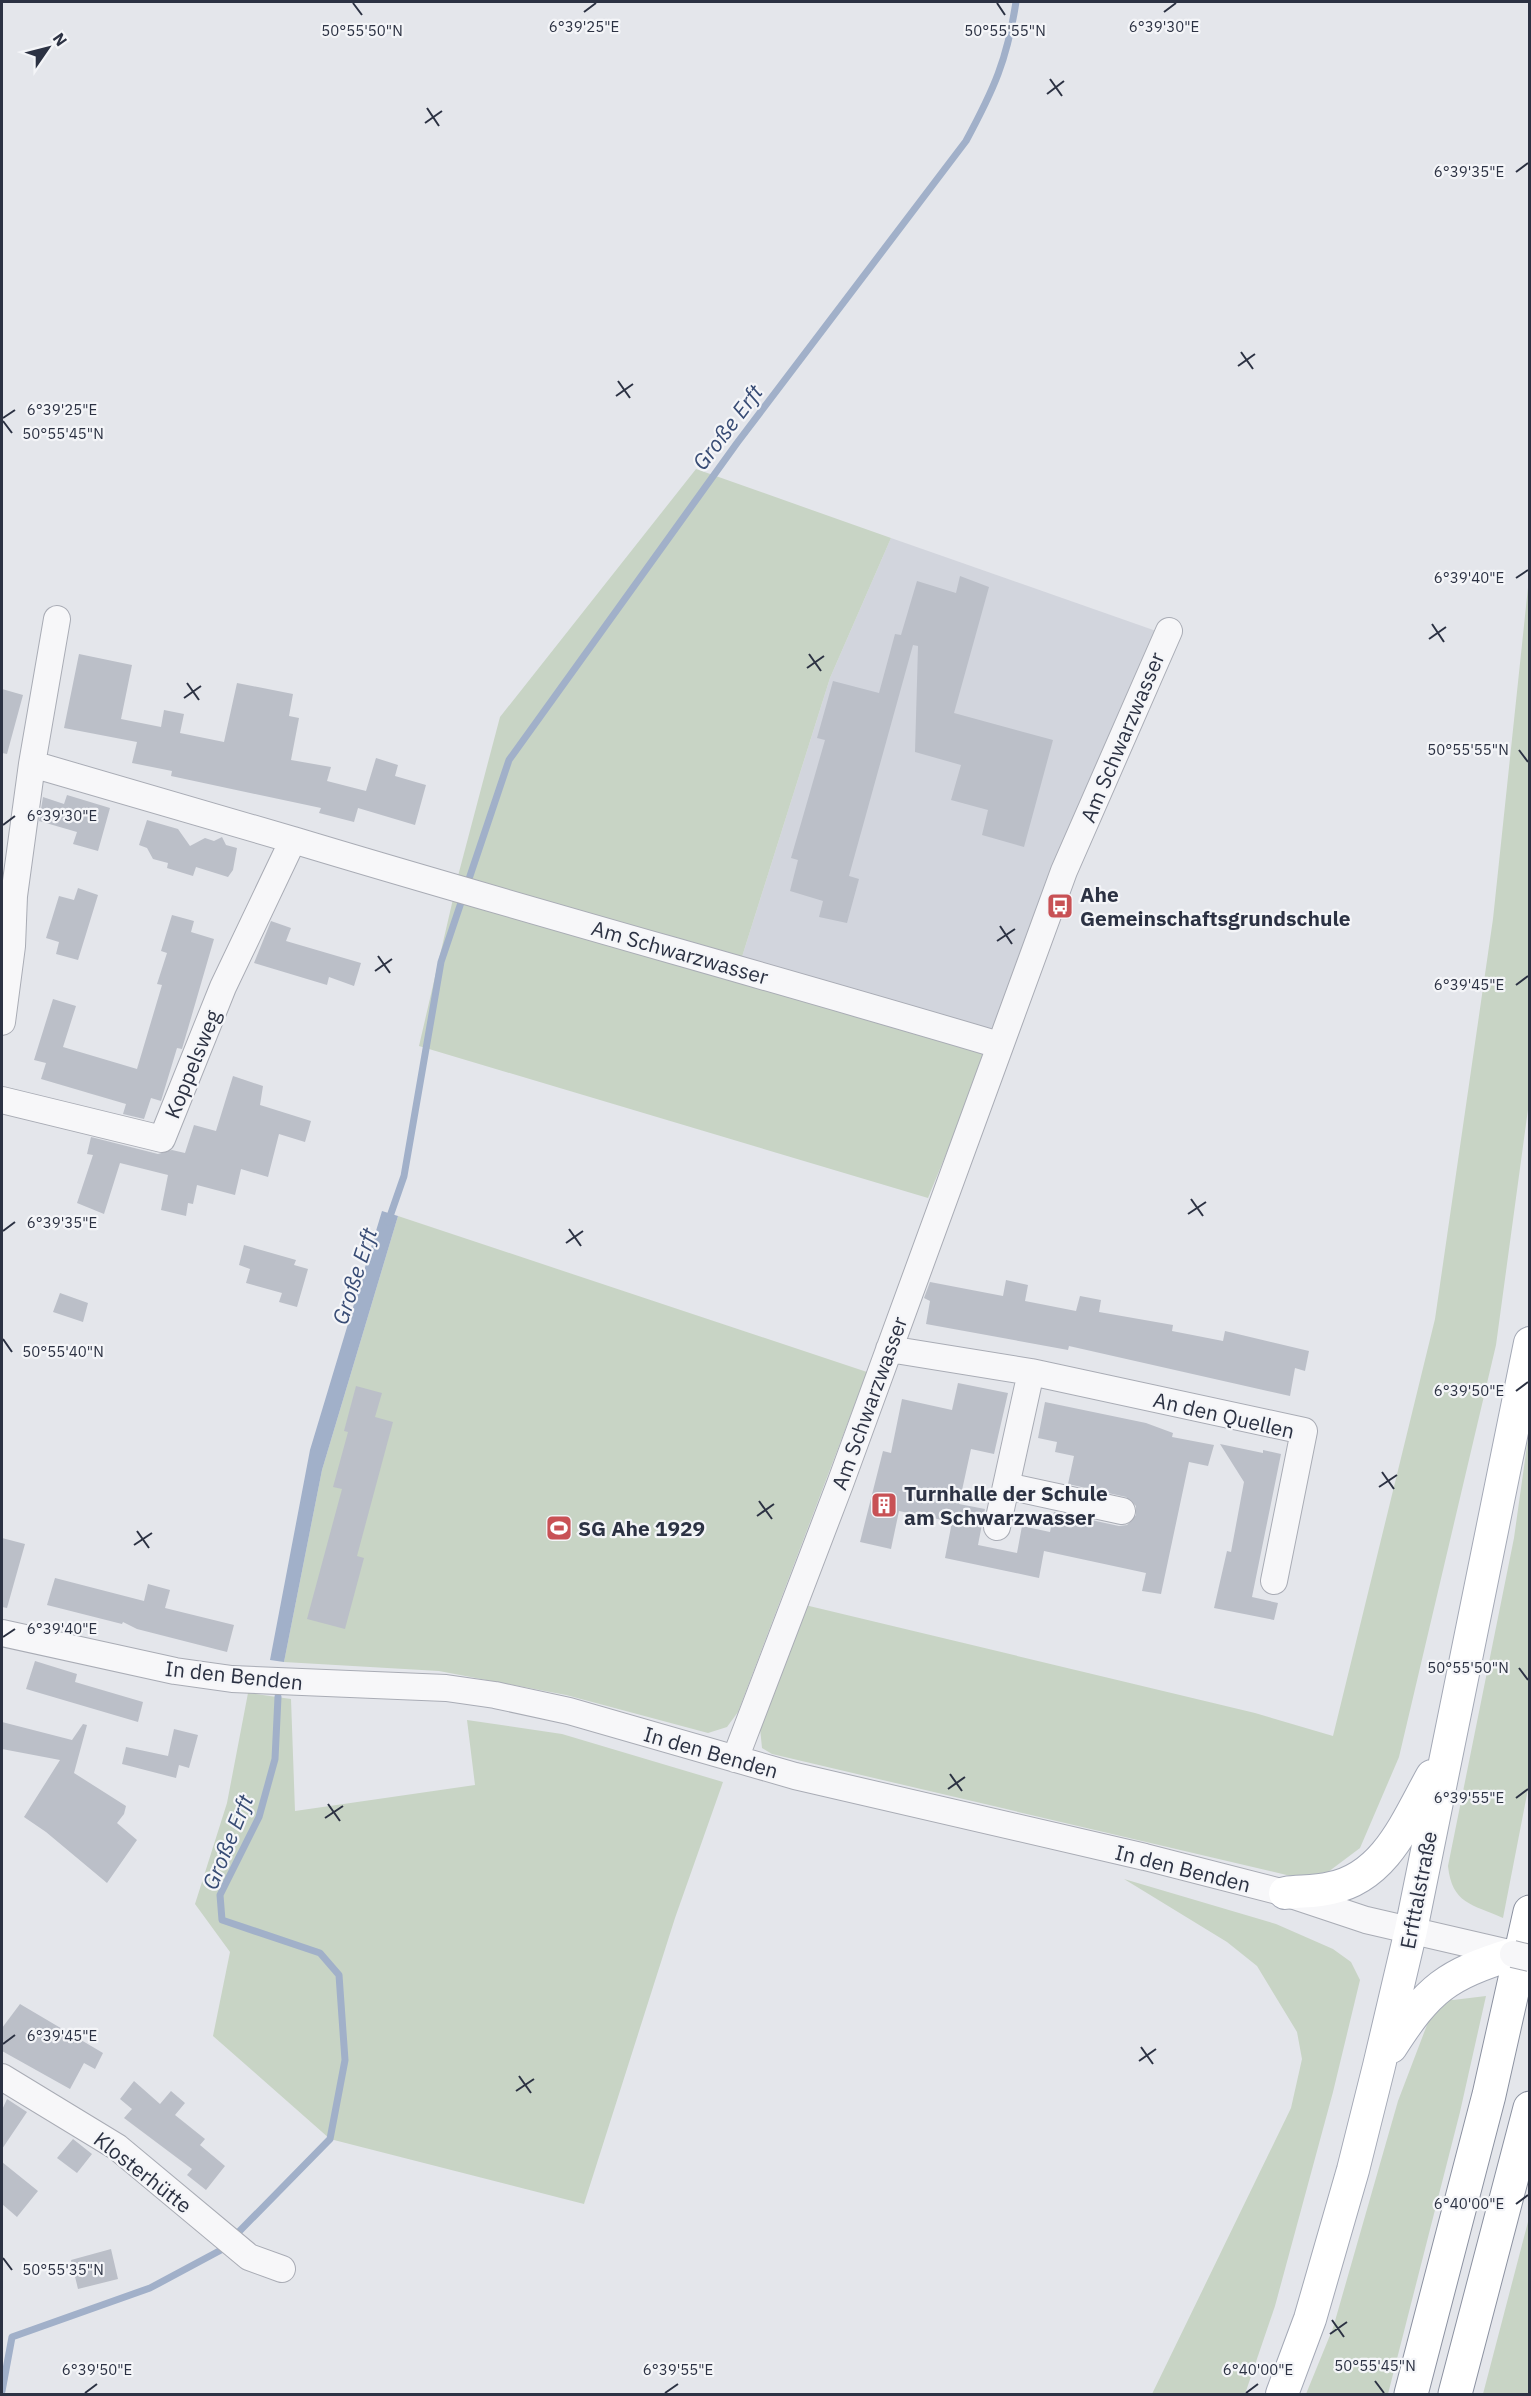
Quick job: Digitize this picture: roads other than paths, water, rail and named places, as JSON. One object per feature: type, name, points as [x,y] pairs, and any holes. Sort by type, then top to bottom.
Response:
[{"type":"highway","points":[[1411,2394],[1489,2095],[1530,1912]]},
{"type":"highway","points":[[1455,2394],[1530,2108]]},
{"type":"main road","name":"Erfttalstraße","points":[[1282,2394],[1310,2319],[1380,2066],[1411,1930],[1445,1751],[1480,1594],[1530,1343]]},
{"type":"main road","points":[[1285,1893],[1331,1888],[1374,1869],[1395,1842],[1445,1751]]},
{"type":"main road","points":[[1380,2066],[1426,1999],[1460,1972],[1521,1956]]},
{"type":"street","points":[[2,1022],[12,946],[8,898],[57,619]]},
{"type":"street","name":"Am Schwarzwasser","points":[[735,1760],[1064,871],[1168,630]]},
{"type":"street","points":[[32,764],[293,840]]},
{"type":"street","name":"Am Schwarzwasser","points":[[293,840],[499,902],[743,969],[999,1045]]},
{"type":"street","name":"Koppelsweg","points":[[2,1100],[162,1139],[223,987],[293,840]]},
{"type":"street","name":"An den Quellen","points":[[889,1349],[1031,1372],[1304,1431],[1274,1581]]},
{"type":"street","points":[[997,1527],[1031,1372]]},
{"type":"street","points":[[1007,1486],[1122,1511]]},
{"type":"street","name":"In den Benden","points":[[2,1633],[175,1671],[232,1679],[446,1688],[495,1695],[569,1712],[735,1760],[1285,1893],[1366,1920],[1521,1956]]},
{"type":"street","name":"Klosterhütte","points":[[2,2077],[117,2147],[228,2242],[249,2257],[282,2269]]},
{"type":"water","points":[[382,1211],[398,1216],[322,1470],[284,1662],[270,1660],[310,1450]]},
{"type":"waterway","name":"Große Erft","points":[[388,1222],[404,1176],[441,962],[509,760],[737,443],[966,141],[1004,58],[1016,2]]},
{"type":"waterway","name":"Große Erft","points":[[2,2391],[12,2337],[150,2288],[221,2250],[330,2139],[345,2060],[339,1975],[320,1953],[222,1920],[220,1895],[259,1817],[275,1759],[278,1697]]},
{"type":"place","name":"Ahe Gemeinschaftsgrundschule","points":[[1060,906]]},
{"type":"place","name":"Turnhalle der Schule am Schwarzwasser","points":[[884,1505]]},
{"type":"place","name":"SG Ahe 1929","points":[[559,1528]]}]
